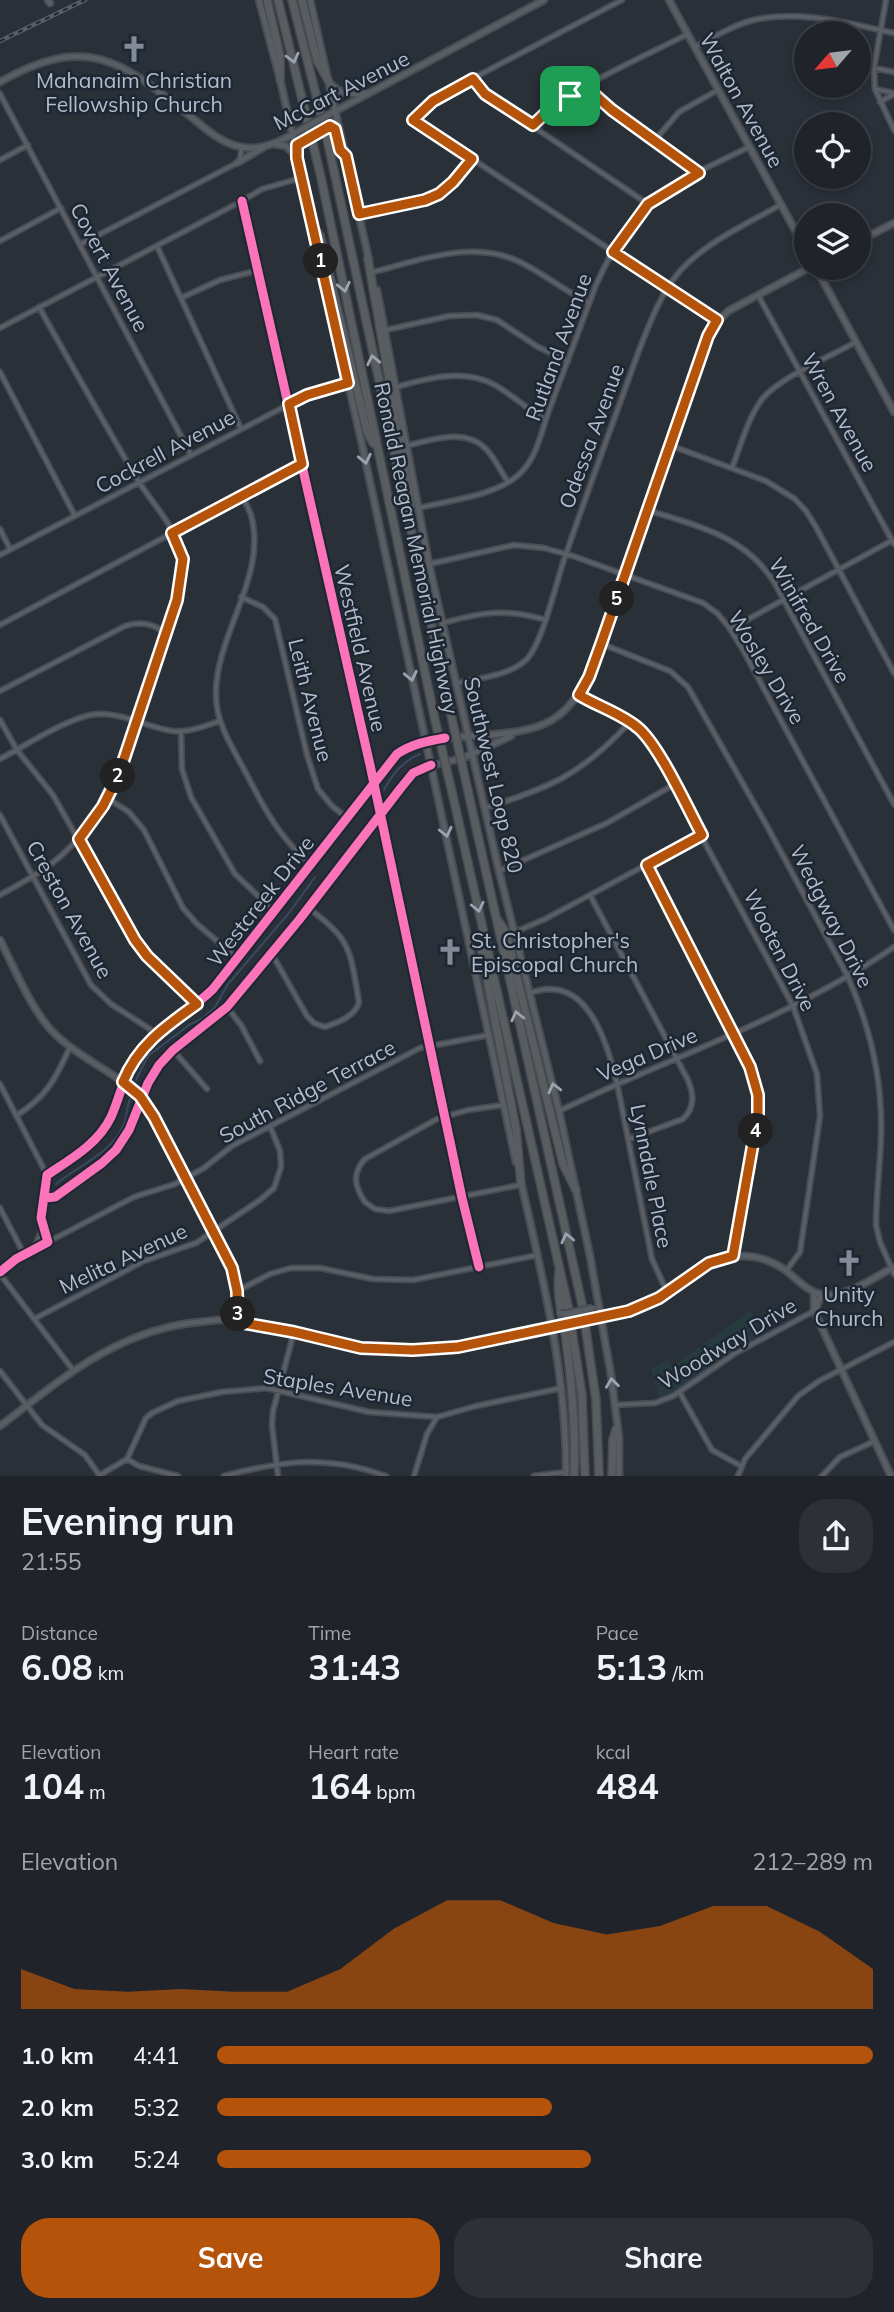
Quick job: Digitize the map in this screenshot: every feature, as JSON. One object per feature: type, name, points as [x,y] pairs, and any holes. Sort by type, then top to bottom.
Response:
[{"type":"highway","points":[[267,0],[280,56],[280,79]]},
{"type":"highway","name":"Ronald Reagan Memorial Highway","points":[[278,0],[320,173],[435,720],[559,1265],[579,1367],[584,1419],[585,1475]]},
{"type":"highway","name":"Ronald Reagan Memorial Highway","points":[[292,0],[326,134],[408,523],[582,1304],[596,1400],[599,1475]]},
{"type":"highway","points":[[302,0],[317,60],[328,80]]},
{"type":"highway","points":[[313,225],[320,236],[367,431],[378,452]]},
{"type":"highway","points":[[368,259],[411,505],[408,523]]},
{"type":"highway","points":[[494,915],[506,933],[563,1164],[576,1190]]},
{"type":"highway","points":[[484,932],[481,947],[516,1129],[522,1184]]},
{"type":"highway","points":[[559,1265],[557,1287],[566,1341],[574,1439],[569,1474]]},
{"type":"highway","points":[[612,1475],[616,1429]]},
{"type":"street","points":[[259,0],[298,145],[297,158],[503,1105],[546,1295],[556,1326],[569,1474],[534,1475]]},
{"type":"street","name":"Southwest Loop 820","points":[[310,0],[386,330],[429,564],[499,871],[559,1111],[599,1297],[619,1437],[619,1475]]},
{"type":"street","name":"McCart Avenue","points":[[0,82],[47,60],[72,57],[104,60],[138,76],[217,137],[250,148],[269,144],[301,130],[544,0]]},
{"type":"street","points":[[622,0],[433,101],[413,120],[717,320],[728,311],[794,276]]},
{"type":"street","points":[[886,0],[874,68],[875,89],[894,130]]},
{"type":"street","name":"Walton Avenue","points":[[671,1],[794,228]]},
{"type":"street","points":[[695,47],[725,31],[764,18],[809,19],[894,33]]},
{"type":"street","points":[[533,125],[554,105],[688,34]]},
{"type":"street","points":[[874,68],[894,72]]},
{"type":"street","points":[[473,79],[485,94],[648,204]]},
{"type":"street","points":[[328,80],[335,89],[347,94],[371,93]]},
{"type":"street","points":[[588,86],[612,110],[699,173]]},
{"type":"street","points":[[875,89],[894,94]]},
{"type":"street","points":[[655,139],[679,112],[718,90]]},
{"type":"street","name":"Covert Avenue","points":[[0,94],[191,454]]},
{"type":"street","points":[[880,102],[894,94]]},
{"type":"street","points":[[298,145],[330,126],[335,129],[340,150],[346,156]]},
{"type":"street","points":[[81,244],[269,144],[279,143],[286,146],[297,158]]},
{"type":"street","points":[[0,160],[28,145]]},
{"type":"street","points":[[237,163],[242,146]]},
{"type":"street","name":"Rutland Avenue","points":[[417,508],[483,492],[518,475],[530,460],[540,440],[589,303],[613,252],[648,204],[749,146]]},
{"type":"street","points":[[359,214],[425,200],[439,194],[472,159]]},
{"type":"street","points":[[0,328],[262,188],[302,178]]},
{"type":"street","name":"Westfield Avenue","points":[[242,201],[374,784],[479,1268]]},
{"type":"street","name":"Odessa Avenue","points":[[457,683],[495,675],[524,662],[533,649],[546,620],[566,554],[642,344],[668,288],[681,270],[698,255],[781,204]]},
{"type":"street","points":[[0,241],[61,208]]},
{"type":"street","points":[[871,235],[894,223]]},
{"type":"street","points":[[157,246],[242,429]]},
{"type":"street","points":[[373,272],[448,253],[479,251],[518,261],[589,303]]},
{"type":"street","points":[[181,298],[220,280],[259,270]]},
{"type":"street","points":[[822,280],[894,412]]},
{"type":"street","name":"Wren Avenue","points":[[758,295],[893,541]]},
{"type":"street","points":[[0,895],[52,864],[79,839],[107,798],[138,722],[177,600],[183,570],[181,552],[172,533],[139,482],[39,307]]},
{"type":"street","points":[[386,330],[449,316],[477,315],[497,320],[538,347],[568,361]]},
{"type":"street","name":"Westcreek Drive","points":[[45,1198],[55,1197],[111,1155],[128,1130],[155,1070],[173,1050],[227,1007],[272,954],[413,773],[472,754],[517,733],[546,725],[579,695],[589,677],[708,336],[717,320]]},
{"type":"street","points":[[732,468],[763,398],[773,389],[856,342]]},
{"type":"street","points":[[0,372],[75,516]]},
{"type":"street","points":[[396,387],[435,377],[472,377],[494,385],[546,420]]},
{"type":"street","name":"Cockrell Avenue","points":[[0,555],[307,395],[348,383]]},
{"type":"street","points":[[406,446],[450,437],[477,442],[489,452],[508,482]]},
{"type":"street","points":[[670,446],[766,481],[802,506],[894,673]]},
{"type":"street","points":[[0,625],[302,464]]},
{"type":"street","points":[[242,496],[251,516],[254,549],[218,673],[216,693],[220,721],[272,820],[289,845],[311,864]]},
{"type":"street","name":"Winifred Drive","points":[[648,510],[712,530],[731,539],[757,559],[768,572],[894,804]]},
{"type":"street","points":[[0,529],[10,550]]},
{"type":"street","points":[[730,628],[893,541]]},
{"type":"street","name":"Wosley Drive","points":[[429,564],[514,545],[544,548],[703,603],[717,613],[730,628],[894,930]]},
{"type":"street","name":"Leith Avenue","points":[[241,597],[263,607],[275,619],[307,755],[318,789],[332,806],[348,818]]},
{"type":"street","points":[[443,623],[493,611],[522,612],[546,620]]},
{"type":"street","points":[[0,691],[125,626],[145,623],[155,625],[165,632]]},
{"type":"street","name":"Wedgway Drive","points":[[601,644],[670,671],[688,687],[847,975],[870,1035],[880,1091],[881,1138],[876,1225],[893,1270]]},
{"type":"street","name":"Wooten Drive","points":[[579,695],[630,722],[650,741],[793,1006],[817,1074],[820,1107],[800,1252],[786,1271]]},
{"type":"street","points":[[0,759],[83,716],[121,715],[138,722],[181,731],[220,721]]},
{"type":"street","points":[[0,720],[17,750],[53,795],[135,940],[147,956],[197,1004]]},
{"type":"street","points":[[485,808],[539,790],[567,777],[611,743],[630,722]]},
{"type":"street","points":[[181,731],[182,769],[191,797],[228,865],[274,911]]},
{"type":"street","name":"Westcreek Drive","points":[[47,1175],[99,1135],[110,1117],[137,1054],[157,1033],[213,989],[397,754],[407,747],[425,741],[517,733]]},
{"type":"street","points":[[499,871],[607,823],[675,784]]},
{"type":"street","points":[[107,798],[129,812],[144,831],[183,908],[197,924],[237,958]]},
{"type":"street","name":"Creston Avenue","points":[[0,815],[91,985],[111,1003],[157,1033]]},
{"type":"street","points":[[515,932],[702,835]]},
{"type":"street","points":[[647,865],[735,1034],[754,1077],[759,1106],[733,1256]]},
{"type":"street","points":[[590,895],[676,1059],[691,1089],[693,1101],[689,1113],[673,1125],[629,1139]]},
{"type":"street","points":[[272,954],[307,1016],[314,1023],[325,1027],[357,1010],[359,1002],[354,969],[347,946],[331,924],[308,908]]},
{"type":"street","points":[[0,940],[46,1024],[70,1047],[123,1082],[142,1099],[232,1268],[237,1291],[238,1322]]},
{"type":"street","name":"Vega Drive","points":[[559,1111],[793,1006],[894,947]]},
{"type":"street","name":"Lynndale Place","points":[[530,993],[555,989],[576,998],[596,1021],[617,1083],[652,1259],[667,1292]]},
{"type":"street","points":[[227,1007],[242,1025],[260,1061]]},
{"type":"street","name":"South Ridge Terrace","points":[[0,1273],[35,1248],[134,1197],[166,1188],[185,1179],[232,1146],[431,1045],[489,1035]]},
{"type":"street","points":[[16,1116],[47,1091],[70,1047]]},
{"type":"street","points":[[173,1050],[207,1089]]},
{"type":"street","points":[[0,1084],[47,1175],[41,1218],[48,1242]]},
{"type":"street","points":[[503,1105],[445,1116],[365,1159],[356,1169],[358,1187],[365,1202],[381,1210],[462,1198],[522,1184]]},
{"type":"street","name":"Melita Avenue","points":[[34,1319],[144,1261],[196,1243],[260,1200],[278,1181],[281,1159],[270,1126]]},
{"type":"street","points":[[0,1208],[24,1254]]},
{"type":"street","points":[[35,1248],[43,1230]]},
{"type":"street","points":[[237,1291],[270,1274],[291,1268],[320,1268],[358,1278],[392,1280],[435,1276],[538,1255]]},
{"type":"street","points":[[0,1426],[73,1370],[131,1338],[155,1329],[216,1320],[294,1332],[361,1348],[413,1350],[458,1347],[641,1307],[709,1263],[733,1256],[761,1259],[786,1271],[801,1285],[818,1293],[814,1311],[891,1475]]},
{"type":"street","name":"Woodway Drive","points":[[818,1293],[845,1292],[893,1270]]},
{"type":"street","points":[[0,1273],[73,1370]]},
{"type":"street","points":[[546,1295],[559,1313],[565,1314],[593,1308],[599,1297]]},
{"type":"street","name":"Woodway Drive","points":[[614,1405],[655,1403],[680,1392],[734,1354],[814,1311]]},
{"type":"street","points":[[278,1475],[272,1424],[294,1332]]},
{"type":"street","points":[[738,1475],[741,1466],[761,1438],[798,1396],[894,1342]]},
{"type":"street","points":[[0,1371],[50,1432],[85,1455],[100,1475],[127,1459],[139,1466],[178,1475]]},
{"type":"street","name":"Staples Avenue","points":[[127,1459],[146,1419],[159,1408],[178,1401],[222,1392],[253,1388],[278,1390],[369,1412],[437,1417],[562,1388]]},
{"type":"street","points":[[680,1392],[712,1450],[741,1466]]},
{"type":"street","points":[[414,1475],[427,1434],[437,1417]]},
{"type":"street","points":[[821,1475],[840,1457],[876,1440]]},
{"type":"street","points":[[224,1475],[314,1460],[346,1463],[386,1475]]},
{"type":"green space","points":[[750,1311],[764,1338],[660,1401],[651,1368],[669,1360],[671,1367]]},
{"type":"waterway","points":[[384,790],[399,769],[420,754]]},
{"type":"waterway","points":[[136,1080],[148,1056],[215,1007],[228,984],[289,913],[315,877]]},
{"type":"waterway","points":[[56,1184],[105,1150],[113,1141],[125,1121],[130,1099]]},
{"type":"railway","points":[[0,41],[85,0]]},
{"type":"cycle path","points":[[242,201],[370,765],[479,1267]]},
{"type":"cycle path","points":[[0,1272],[16,1259],[48,1242],[41,1218],[47,1175],[83,1150],[106,1127],[139,1052],[156,1034],[213,989],[397,754],[420,743],[445,738]]},
{"type":"cycle path","points":[[45,1198],[55,1197],[116,1150],[129,1130],[148,1083],[159,1065],[173,1050],[227,1007],[299,920],[413,773],[431,765]]},
{"type":"place","name":"Mahanaim Christian Fellowship Church","points":[[134,49]]},
{"type":"place","name":"St. Christopher's Episcopal Church","points":[[450,952]]},
{"type":"place","name":"Unity Church","points":[[849,1263]]},
{"type":"route","points":[[473,79],[485,94],[533,125],[554,105],[570,96],[588,86],[612,110],[699,173],[648,204],[613,252],[717,320],[708,336],[589,677],[579,695],[630,722],[650,741],[702,835],[647,865],[722,1007],[754,1077],[758,1115],[733,1256],[709,1263],[659,1298],[629,1311],[458,1347],[430,1350],[361,1348],[238,1322],[237,1291],[232,1268],[154,1117],[140,1096],[123,1082],[137,1054],[148,1042],[161,1029],[197,1004],[147,956],[135,940],[79,839],[103,806],[119,774],[177,600],[183,559],[172,533],[302,464],[289,404],[307,395],[348,383],[297,158],[297,145],[330,126],[335,129],[340,150],[346,156],[359,214],[425,200],[439,194],[472,159],[413,120],[427,105],[446,93],[473,79]]}]
